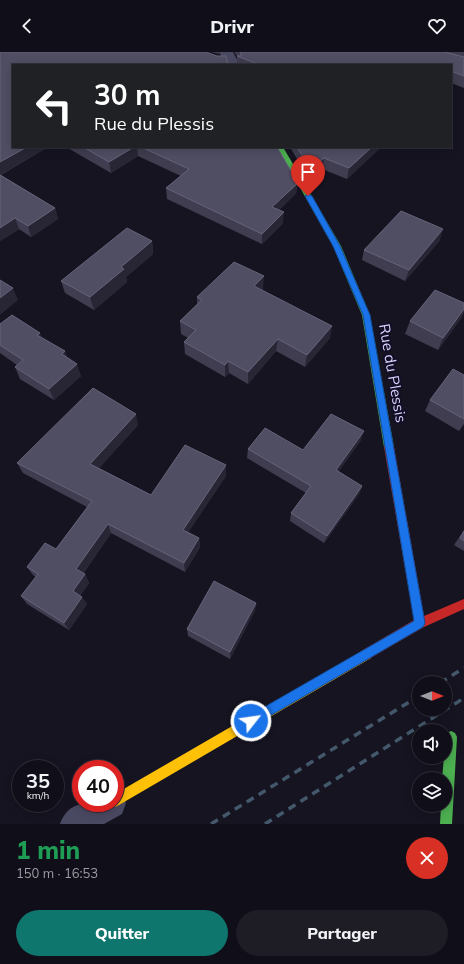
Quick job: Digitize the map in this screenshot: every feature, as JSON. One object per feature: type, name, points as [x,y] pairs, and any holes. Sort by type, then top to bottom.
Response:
[{"type":"street","points":[[195,52],[229,64]]},
{"type":"street","points":[[226,52],[232,64]]},
{"type":"street","name":"Rue du Plessis","points":[[281,148],[337,246],[366,315],[420,623]]},
{"type":"street","points":[[124,795],[420,623],[464,604]]},
{"type":"street","points":[[446,824],[449,764]]},
{"type":"street","points":[[75,824],[96,812]]},
{"type":"building","points":[[0,52],[206,52],[217,56],[226,56],[228,64],[12,64],[12,148],[25,148],[0,162]]},
{"type":"building","points":[[240,52],[445,52],[464,57],[464,76],[452,71],[452,64],[257,64],[237,56],[241,56]]},
{"type":"building","points":[[85,148],[132,148],[109,162]]},
{"type":"building","points":[[143,148],[278,148],[298,183],[272,207],[284,212],[262,234],[166,188],[189,169]]},
{"type":"building","points":[[298,148],[371,148],[349,168],[324,158],[311,170]]},
{"type":"building","points":[[0,175],[55,208],[28,226],[15,218],[0,228]]},
{"type":"building","points":[[401,211],[443,229],[409,270],[364,250]]},
{"type":"building","points":[[127,228],[152,241],[121,267],[124,269],[90,297],[61,281]]},
{"type":"building","points":[[234,262],[264,276],[254,286],[332,326],[307,355],[278,339],[248,372],[228,361],[225,365],[184,342],[196,330],[180,321],[202,300],[197,297]]},
{"type":"building","points":[[0,280],[13,288],[0,298]]},
{"type":"building","points":[[435,290],[464,303],[464,309],[443,338],[410,321]]},
{"type":"building","points":[[12,315],[40,333],[37,335],[65,351],[62,354],[77,364],[49,389],[15,367],[23,360],[0,345],[0,324]]},
{"type":"building","points":[[453,369],[464,375],[464,419],[430,400]]},
{"type":"building","points":[[93,388],[136,414],[90,464],[151,495],[185,445],[226,465],[183,530],[199,538],[184,563],[108,524],[76,569],[85,574],[73,591],[82,597],[64,623],[21,596],[38,574],[27,567],[45,543],[56,549],[92,501],[17,463]]},
{"type":"building","points":[[331,414],[364,431],[336,470],[362,486],[327,536],[291,513],[311,486],[248,449],[265,428],[303,450]]},
{"type":"building","points":[[464,531],[464,541],[460,538]]},
{"type":"building","points":[[214,581],[256,603],[230,652],[187,629]]},
{"type":"railway","points":[[451,676],[464,668]]},
{"type":"railway","points":[[265,824],[464,698]]},
{"type":"railway","points":[[211,824],[412,700]]},
{"type":"traffic: fast","points":[[195,52],[228,64]]},
{"type":"traffic: fast","points":[[281,148],[337,246],[366,315],[389,447]]},
{"type":"traffic: fast","points":[[446,824],[449,764]]},
{"type":"traffic: slow","points":[[124,796],[367,654]]},
{"type":"traffic: jam","points":[[389,447],[420,623]]},
{"type":"traffic: jam","points":[[367,654],[420,623],[464,604]]},
{"type":"route","points":[[251,721],[420,623],[366,315],[337,246],[308,196]]}]
